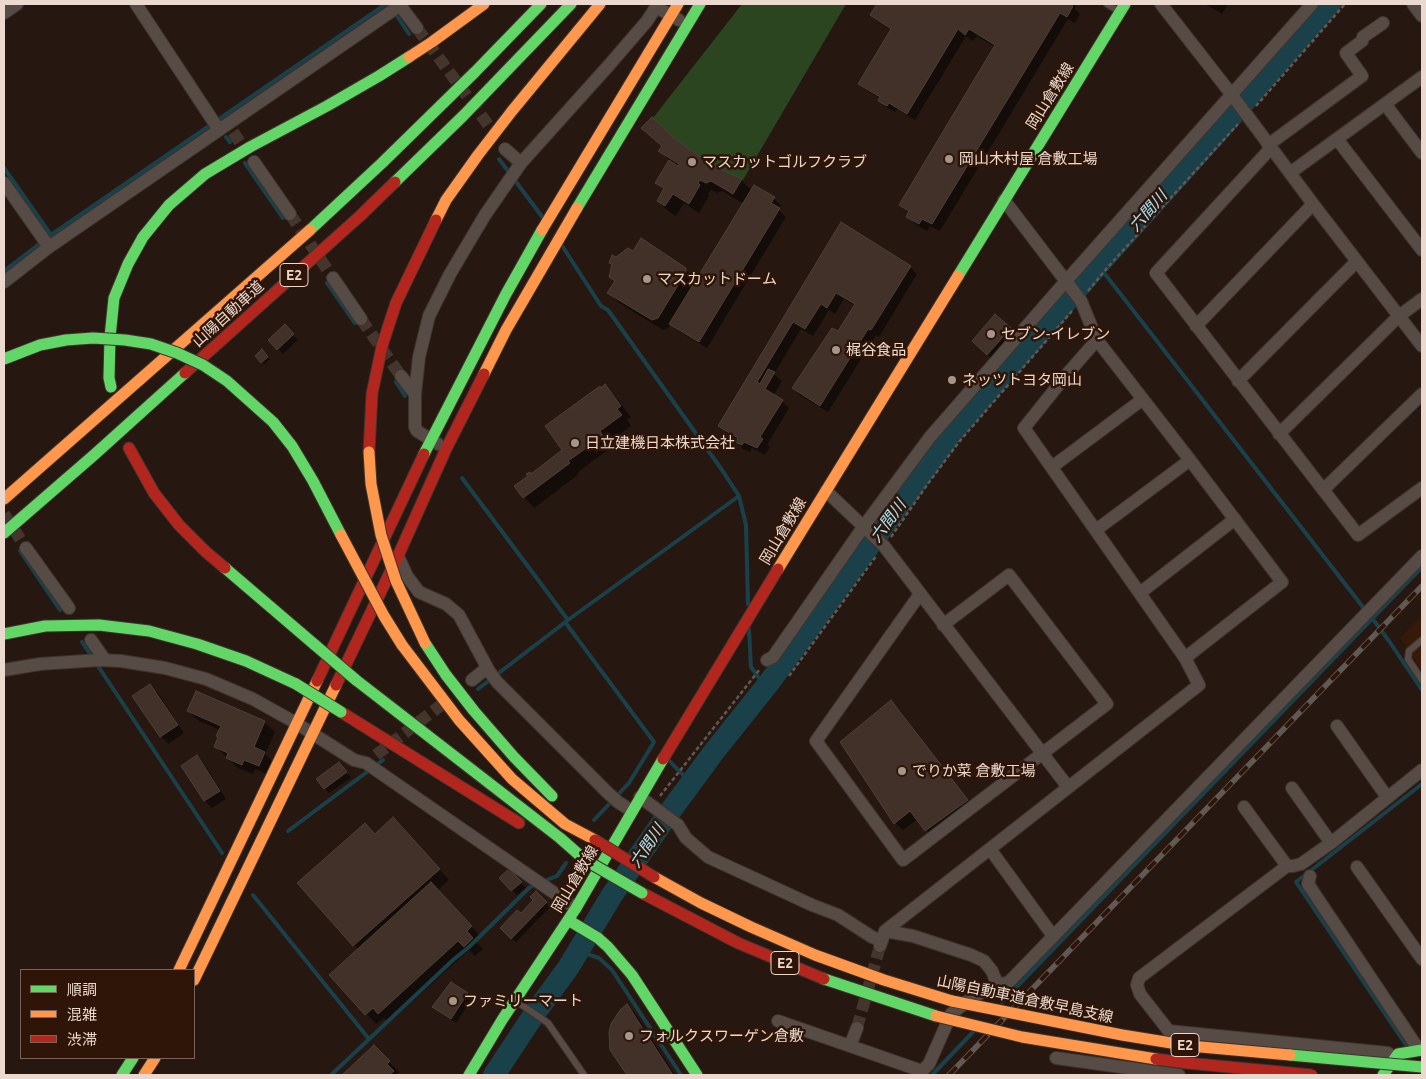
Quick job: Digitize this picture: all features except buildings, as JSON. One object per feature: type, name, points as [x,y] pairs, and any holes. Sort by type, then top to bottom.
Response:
[{"type":"main road","points":[[111,387],[109,378],[110,337],[114,298],[128,264],[143,237],[169,205],[205,174],[250,146],[327,106],[379,76],[432,42],[484,4]]},
{"type":"main road","name":"山陽自動車道","points":[[4,499],[295,244],[382,163],[541,4]]},
{"type":"main road","name":"山陽自動車道","points":[[4,533],[360,216],[526,52],[571,4]]},
{"type":"main road","points":[[595,840],[514,758],[446,675],[425,643],[396,581],[381,535],[371,484],[369,452],[372,394],[382,346],[396,304],[446,200],[512,110],[600,4]]},
{"type":"main road","points":[[179,969],[431,440],[506,294],[542,230],[678,4]]},
{"type":"main road","points":[[195,978],[398,556],[446,449],[506,330],[561,234],[700,4]]},
{"type":"main road","name":"岡山倉敷線","points":[[469,1075],[520,1003],[572,922],[576,908],[665,755],[1122,8]]},
{"type":"main road","points":[[4,359],[40,345],[66,340],[93,338],[125,340],[151,344],[177,353],[227,381],[273,422],[292,446],[313,481],[384,616],[402,645],[459,720],[512,779],[565,824],[595,840]]},
{"type":"main road","points":[[129,448],[154,493],[179,525],[206,552],[356,680],[560,838],[585,860]]},
{"type":"main road","points":[[4,634],[45,626],[98,625],[149,632],[197,644],[246,660],[296,684],[555,845],[585,860]]},
{"type":"main road","name":"山陽自動車道倉敷早島支線","points":[[595,840],[654,877],[750,927],[815,955],[884,980],[952,1001],[1113,1034],[1190,1046],[1422,1067]]},
{"type":"main road","name":"E2","points":[[585,860],[642,893],[738,943],[811,974],[936,1016],[1022,1037],[1110,1052],[1187,1063],[1312,1075]]},
{"type":"main road","points":[[572,922],[598,938],[632,975],[697,1075]]},
{"type":"main road","points":[[1383,1075],[1398,1054],[1421,1050]]},
{"type":"main road","points":[[122,1075],[132,1059]]},
{"type":"main road","points":[[144,1075],[154,1059]]},
{"type":"street","points":[[4,13],[17,4]]},
{"type":"street","points":[[136,4],[222,126]]},
{"type":"street","points":[[1161,4],[1247,114],[1312,204],[1422,346]]},
{"type":"street","points":[[764,664],[773,657],[930,437],[1234,97],[1312,4]]},
{"type":"street","points":[[1413,4],[1422,16]]},
{"type":"street","points":[[446,449],[417,431],[415,427],[415,394],[419,357],[429,316],[450,274],[515,172],[647,20],[654,5],[687,25]]},
{"type":"street","points":[[4,282],[46,243],[397,7],[417,28]]},
{"type":"street","points":[[1383,23],[1363,37],[1362,41],[1346,53],[1362,76],[1269,146],[1156,273],[1358,535],[1422,488]]},
{"type":"street","points":[[1290,173],[1422,77]]},
{"type":"street","points":[[1385,104],[1422,153]]},
{"type":"street","points":[[1338,139],[1422,250]]},
{"type":"street","points":[[506,149],[515,172]]},
{"type":"street","points":[[254,162],[290,214]]},
{"type":"street","points":[[4,183],[46,243]]},
{"type":"street","points":[[1004,200],[1068,283],[1080,301],[1098,340],[1282,582],[1185,658]]},
{"type":"street","points":[[1196,326],[1312,204]]},
{"type":"street","points":[[1238,381],[1357,261]]},
{"type":"street","points":[[333,278],[361,319]]},
{"type":"street","points":[[1279,434],[1399,316],[1422,299]]},
{"type":"street","points":[[882,939],[990,849],[1199,685],[1185,658],[1024,428],[1068,373],[1098,340]]},
{"type":"street","points":[[402,376],[415,394]]},
{"type":"street","points":[[1323,490],[1422,394]]},
{"type":"street","points":[[1052,468],[1143,399]]},
{"type":"street","points":[[1096,530],[1190,460]]},
{"type":"street","points":[[826,491],[883,546],[1068,787]]},
{"type":"street","points":[[1140,593],[1234,519]]},
{"type":"street","points":[[26,548],[69,608]]},
{"type":"street","points":[[398,556],[407,576],[419,592],[446,604],[459,615],[497,682],[608,793],[632,812]]},
{"type":"street","points":[[778,1021],[920,1073],[929,1064],[951,1014],[968,1000],[987,989],[1009,982],[1422,556]]},
{"type":"street","points":[[920,594],[816,741],[903,860],[1107,704],[1009,574],[943,625]]},
{"type":"street","points":[[91,640],[98,661]]},
{"type":"street","points":[[4,670],[40,664],[120,661],[165,668],[206,679],[253,699],[296,723],[354,760],[368,760],[377,770],[576,908]]},
{"type":"street","points":[[472,680],[488,669]]},
{"type":"street","points":[[1337,726],[1387,797]]},
{"type":"street","points":[[1204,1075],[1140,994],[1137,985],[1140,978],[1287,866],[1301,864],[1331,843],[1422,770]]},
{"type":"street","points":[[1292,788],[1331,843]]},
{"type":"street","points":[[640,797],[678,825],[686,838],[708,857],[812,906],[838,915],[872,937],[882,939],[913,936],[971,955],[984,961],[992,971],[998,986]]},
{"type":"street","points":[[1244,807],[1287,866]]},
{"type":"street","points":[[990,849],[1053,936]]},
{"type":"street","points":[[1357,866],[1422,959]]},
{"type":"street","points":[[1310,876],[1308,884],[1421,1050]]},
{"type":"street","points":[[850,1046],[857,1028]]},
{"type":"street","points":[[1169,1031],[1398,1054]]},
{"type":"street","points":[[1056,1058],[1123,1072],[1179,1075]]},
{"type":"lane","points":[[1107,4],[1122,8]]},
{"type":"lane","points":[[1422,640],[1409,651],[1408,659],[1422,680]]},
{"type":"lane","points":[[520,1003],[548,1023],[584,1075]]},
{"type":"path","points":[[788,676],[959,442],[1107,268],[1345,4]]},
{"type":"path","points":[[656,808],[677,775],[764,664]]},
{"type":"shaded area","points":[[1422,615],[1422,670],[1400,638]]},
{"type":"green space","name":"マスカットゴルフクラブ","points":[[742,4],[846,4],[743,180],[713,166],[675,139],[653,118]]},
{"type":"waterway","points":[[4,271],[51,235],[386,4]]},
{"type":"waterway","points":[[389,4],[409,34]]},
{"type":"waterway","name":"六間川","points":[[494,1075],[535,1013],[568,968],[612,895],[666,817],[713,753],[768,684],[951,434],[1330,4]]},
{"type":"waterway","points":[[226,137],[230,142]]},
{"type":"waterway","points":[[499,159],[543,218]]},
{"type":"waterway","points":[[245,163],[283,218]]},
{"type":"waterway","points":[[4,168],[51,235]]},
{"type":"waterway","points":[[561,244],[601,306],[608,310],[739,496],[746,525],[748,604]]},
{"type":"waterway","points":[[1098,265],[1366,611]]},
{"type":"waterway","points":[[327,283],[355,323]]},
{"type":"waterway","points":[[396,382],[405,396]]},
{"type":"waterway","points":[[462,478],[568,620]]},
{"type":"waterway","points":[[478,689],[568,620],[739,496]]},
{"type":"waterway","points":[[20,551],[60,610]]},
{"type":"waterway","points":[[1002,1002],[1422,567]]},
{"type":"waterway","points":[[1372,618],[1422,690]]},
{"type":"waterway","points":[[565,622],[654,742],[629,783],[594,820]]},
{"type":"waterway","points":[[749,629],[751,667],[759,678],[768,684]]},
{"type":"waterway","points":[[82,642],[92,657]]},
{"type":"waterway","points":[[96,663],[222,853]]},
{"type":"waterway","points":[[668,759],[691,782]]},
{"type":"waterway","points":[[288,831],[383,760]]},
{"type":"waterway","points":[[1406,1045],[1296,882],[1422,784]]},
{"type":"waterway","points":[[544,881],[557,876],[566,863]]},
{"type":"waterway","points":[[331,1075],[469,947],[530,887],[535,885]]},
{"type":"waterway","points":[[253,895],[369,1039]]},
{"type":"waterway","points":[[578,951],[599,958],[612,970],[681,1075]]},
{"type":"waterway","points":[[932,1075],[973,1032]]},
{"type":"tunnel","points":[[417,28],[497,137]]},
{"type":"tunnel","points":[[233,132],[248,154]]},
{"type":"tunnel","points":[[290,214],[333,278]]},
{"type":"tunnel","points":[[361,319],[401,376]]},
{"type":"tunnel","points":[[4,514],[26,548]]},
{"type":"tunnel","points":[[376,755],[449,699]]},
{"type":"tunnel","points":[[857,1028],[880,946]]},
{"type":"railway","points":[[949,1075],[1422,586]]},
{"type":"traffic: fast","points":[[310,230],[382,163],[541,4]]},
{"type":"traffic: fast","points":[[395,182],[463,116],[571,4]]},
{"type":"traffic: fast","points":[[577,208],[700,4]]},
{"type":"traffic: fast","points":[[958,276],[1125,4]]},
{"type":"traffic: fast","points":[[111,387],[109,378],[110,337],[114,298],[128,264],[143,237],[169,205],[205,174],[250,147],[327,106],[409,57]]},
{"type":"traffic: fast","points":[[424,454],[506,294],[542,230]]},
{"type":"traffic: fast","points":[[4,359],[40,345],[66,340],[93,338],[151,344],[203,365],[227,381],[273,422],[292,446],[313,481],[341,535]]},
{"type":"traffic: fast","points":[[4,533],[185,373]]},
{"type":"traffic: fast","points":[[225,568],[315,645]]},
{"type":"traffic: fast","points":[[4,634],[45,626],[99,625],[149,631],[197,644],[246,661],[296,684]]},
{"type":"traffic: fast","points":[[425,643],[446,675],[474,711],[514,757],[552,796]]},
{"type":"traffic: fast","points":[[315,645],[356,680]]},
{"type":"traffic: fast","points":[[356,680],[560,838],[585,860]]},
{"type":"traffic: fast","points":[[296,684],[341,712]]},
{"type":"traffic: fast","points":[[469,1075],[502,1020],[576,908],[663,759]]},
{"type":"traffic: fast","points":[[585,860],[642,893]]},
{"type":"traffic: fast","points":[[568,920],[598,938],[632,975],[697,1075]]},
{"type":"traffic: fast","points":[[824,979],[936,1016]]},
{"type":"traffic: fast","points":[[1383,1075],[1398,1054],[1422,1050]]},
{"type":"traffic: fast","points":[[1290,1055],[1422,1067]]},
{"type":"traffic: fast","points":[[122,1075],[132,1059]]},
{"type":"traffic: slow","points":[[409,57],[484,4]]},
{"type":"traffic: slow","points":[[436,220],[446,200],[478,155],[600,4]]},
{"type":"traffic: slow","points":[[542,230],[678,4]]},
{"type":"traffic: slow","points":[[484,374],[506,330],[577,208]]},
{"type":"traffic: slow","points":[[4,499],[310,230]]},
{"type":"traffic: slow","points":[[778,569],[958,276]]},
{"type":"traffic: slow","points":[[369,452],[371,484],[381,535],[396,581],[425,643]]},
{"type":"traffic: slow","points":[[341,535],[384,616],[402,645]]},
{"type":"traffic: slow","points":[[402,645],[459,720],[512,779],[565,824],[595,840]]},
{"type":"traffic: slow","points":[[179,969],[317,681]]},
{"type":"traffic: slow","points":[[195,978],[336,685]]},
{"type":"traffic: slow","points":[[654,877],[701,903],[815,955],[884,980],[952,1001]]},
{"type":"traffic: slow","points":[[952,1001],[1122,1035],[1190,1046],[1290,1055]]},
{"type":"traffic: slow","points":[[936,1016],[1022,1037],[1156,1059]]},
{"type":"traffic: slow","points":[[144,1075],[154,1059]]},
{"type":"traffic: jam","points":[[185,373],[360,216],[395,182]]},
{"type":"traffic: jam","points":[[369,452],[372,394],[382,346],[396,303],[436,220]]},
{"type":"traffic: jam","points":[[336,685],[398,556],[446,449],[484,374]]},
{"type":"traffic: jam","points":[[129,448],[154,493],[179,525],[225,568]]},
{"type":"traffic: jam","points":[[317,681],[424,454]]},
{"type":"traffic: jam","points":[[663,759],[778,569]]},
{"type":"traffic: jam","points":[[341,712],[519,823]]},
{"type":"traffic: jam","points":[[595,840],[654,877]]},
{"type":"traffic: jam","points":[[642,893],[738,943],[824,979]]},
{"type":"traffic: jam","points":[[1156,1059],[1312,1075]]},
{"type":"place","name":"岡山木村屋 倉敷工場","points":[[949,159]]},
{"type":"place","name":"マスカットゴルフクラブ","points":[[692,162]]},
{"type":"place","name":"マスカットドーム","points":[[647,279]]},
{"type":"place","name":"セブン-イレブン","points":[[991,334]]},
{"type":"place","name":"梶谷食品","points":[[836,350]]},
{"type":"place","name":"ネッツトヨタ岡山","points":[[952,380]]},
{"type":"place","name":"日立建機日本株式会社","points":[[575,443]]},
{"type":"place","name":"でりか菜 倉敷工場","points":[[902,771]]},
{"type":"place","name":"ファミリーマート","points":[[453,1001]]},
{"type":"place","name":"フォルクスワーゲン倉敷","points":[[629,1036]]}]
